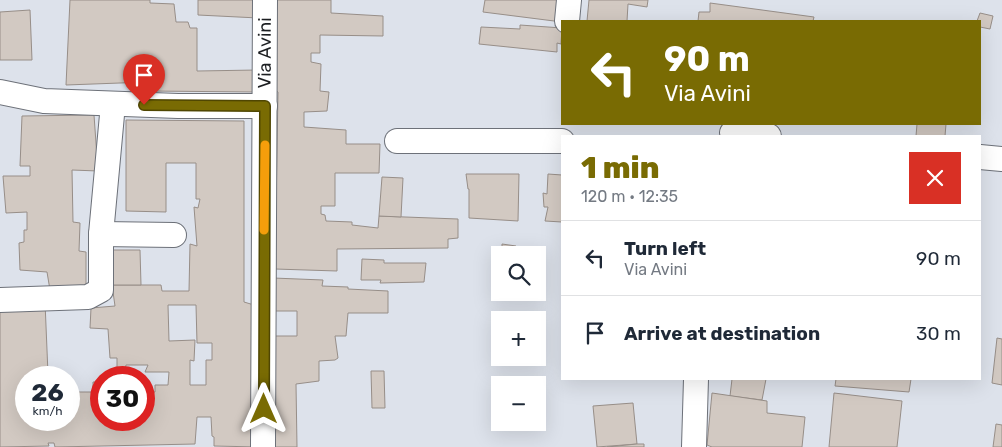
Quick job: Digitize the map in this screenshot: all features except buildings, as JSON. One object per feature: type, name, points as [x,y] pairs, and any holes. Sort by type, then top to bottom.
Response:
[{"type":"street","name":"Via Avini","points":[[263,447],[265,0]]},
{"type":"street","points":[[567,20],[569,0]]},
{"type":"street","name":"Via Avini","points":[[0,92],[44,101],[144,105],[265,106]]},
{"type":"street","points":[[0,300],[88,297],[100,290],[101,234],[113,104]]},
{"type":"street","points":[[732,133],[757,135]]},
{"type":"street","points":[[397,140],[561,142]]},
{"type":"street","points":[[981,157],[1002,159]]},
{"type":"street","points":[[101,234],[174,235]]},
{"type":"street","points":[[694,447],[696,380]]},
{"type":"slow traffic","points":[[264,230],[265,145]]},
{"type":"route","points":[[144,105],[265,106],[264,409]]}]
